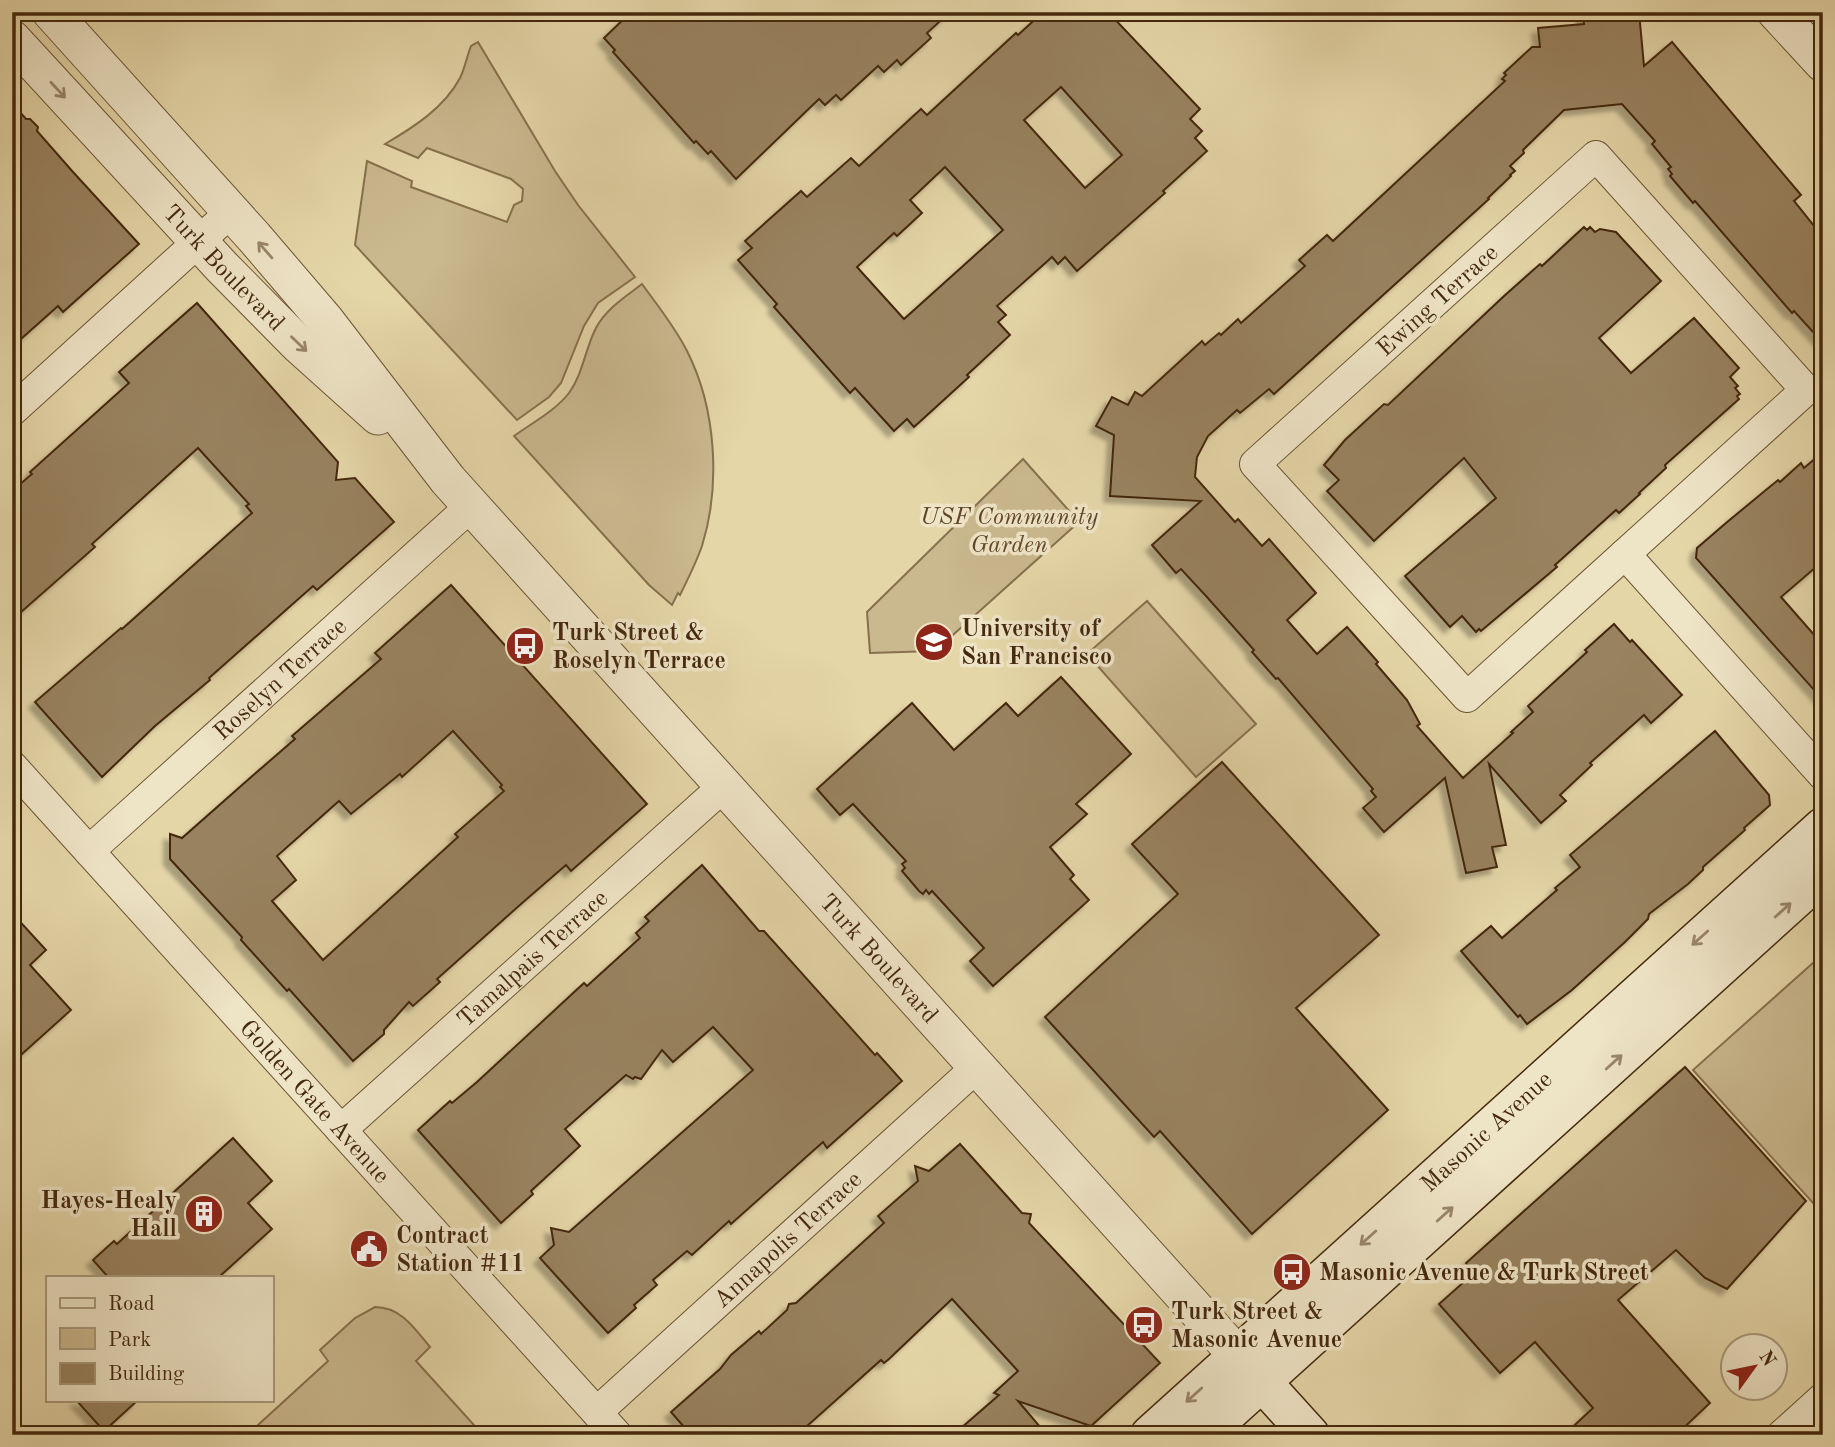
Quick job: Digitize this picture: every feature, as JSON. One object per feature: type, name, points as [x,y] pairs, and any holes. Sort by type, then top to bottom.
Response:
[{"type":"main road","name":"Masonic Avenue","points":[[1203,1435],[1250,1368],[1823,827]]},
{"type":"main road","name":"Masonic Avenue","points":[[1150,1435],[1250,1368],[1823,874]]},
{"type":"main road","name":"Turk Boulevard","points":[[1250,1368],[1310,1435]]},
{"type":"street","name":"Turk Boulevard","points":[[51,12],[325,320],[460,493],[1250,1368]]},
{"type":"street","points":[[1776,12],[1823,64]]},
{"type":"street","name":"Turk Boulevard","points":[[12,40],[199,242],[299,345],[460,493]]},
{"type":"street","name":"Ewing Terrace","points":[[1596,156],[1806,390],[1625,554],[1466,697],[1255,464],[1596,156]]},
{"type":"street","points":[[12,411],[231,212]]},
{"type":"street","name":"Roselyn Terrace","points":[[89,851],[460,493]]},
{"type":"street","points":[[1625,554],[1823,775]]},
{"type":"street","name":"Golden Gate Avenue","points":[[12,766],[617,1435]]},
{"type":"street","name":"Tamalpais Terrace","points":[[341,1130],[724,786]]},
{"type":"street","name":"Annapolis Terrace","points":[[597,1412],[978,1066]]},
{"type":"street","points":[[1782,1435],[1823,1398]]},
{"type":"green space","points":[[478,42],[555,171],[578,205],[635,277],[598,303],[584,326],[561,383],[549,397],[517,420],[355,245],[367,161],[412,181],[411,187],[507,222],[514,205],[522,201],[523,189],[511,179],[427,148],[418,158],[385,144],[417,124],[446,99],[460,78],[471,46]]},
{"type":"green space","points":[[642,284],[687,351],[697,373],[710,422],[713,473],[708,522],[695,565],[672,605],[649,585],[514,436],[550,411],[569,393],[578,378],[600,321],[616,304]]},
{"type":"green space","name":"USF Community Garden","points":[[1023,459],[1079,522],[935,651],[870,653],[867,612]]},
{"type":"green space","points":[[1147,601],[1256,724],[1196,777],[1087,654]]},
{"type":"green space","points":[[1823,954],[1823,1214],[1693,1070]]},
{"type":"green space","points":[[375,1307],[400,1315],[419,1333],[430,1347],[416,1361],[483,1435],[247,1435],[328,1361],[320,1350],[355,1318]]},
{"type":"building","points":[[631,12],[950,12],[927,33],[931,38],[901,65],[897,60],[884,72],[878,66],[841,100],[836,95],[825,105],[819,99],[736,179],[711,151],[708,154],[696,141],[694,143],[613,52],[615,50],[604,38]]},
{"type":"building","points":[[1043,12],[1108,12],[1200,109],[1190,119],[1202,131],[1195,138],[1207,151],[1163,191],[1165,193],[1077,271],[1065,257],[1058,264],[1052,257],[997,306],[1006,315],[998,322],[1010,335],[914,427],[907,419],[894,431],[855,388],[850,393],[774,307],[777,304],[738,260],[752,248],[745,241],[801,191],[807,197],[851,158],[859,166],[921,109],[927,115],[1016,33],[1018,35]],"holes":[[[1061,87],[1122,155],[1085,188],[1024,120]],[[945,167],[1003,230],[904,319],[857,267],[894,233],[897,236],[922,213],[910,200]]]},
{"type":"building","points":[[1583,12],[1639,12],[1644,66],[1672,42],[1801,195],[1794,201],[1823,237],[1823,343],[1794,311],[1792,313],[1670,176],[1672,174],[1668,169],[1671,167],[1652,144],[1655,141],[1622,104],[1564,110],[1523,150],[1524,153],[1510,166],[1515,171],[1489,199],[1274,394],[1269,389],[1240,413],[1237,410],[1208,436],[1197,457],[1195,477],[1235,522],[1238,519],[1262,546],[1269,539],[1316,593],[1287,620],[1317,654],[1347,627],[1407,700],[1420,724],[1417,726],[1463,778],[1513,733],[1511,732],[1533,712],[1528,706],[1614,624],[1682,695],[1651,723],[1644,715],[1590,763],[1592,765],[1560,795],[1566,801],[1541,823],[1489,764],[1506,845],[1492,847],[1497,867],[1466,873],[1445,778],[1384,832],[1363,808],[1376,797],[1371,791],[1373,789],[1206,596],[1181,569],[1176,573],[1152,545],[1201,501],[1110,496],[1114,435],[1096,426],[1112,397],[1128,405],[1135,392],[1142,396],[1202,341],[1205,345],[1238,319],[1241,323],[1305,266],[1299,260],[1327,235],[1333,241],[1505,81],[1502,79],[1506,75],[1504,73],[1532,47],[1540,47],[1538,28],[1584,24]]},
{"type":"building","points":[[12,103],[26,119],[30,119],[38,127],[37,131],[139,244],[63,312],[58,306],[12,347]]},
{"type":"building","points":[[1584,227],[1587,230],[1590,227],[1595,232],[1600,229],[1616,232],[1661,281],[1599,338],[1631,373],[1694,318],[1739,368],[1730,377],[1738,386],[1735,388],[1740,394],[1737,396],[1739,399],[1665,465],[1666,468],[1619,513],[1616,510],[1555,565],[1557,567],[1481,631],[1479,629],[1476,632],[1462,616],[1450,627],[1405,576],[1496,498],[1464,458],[1374,541],[1327,491],[1339,480],[1324,465],[1345,440],[1384,404],[1388,405],[1503,297]]},
{"type":"building","points":[[197,303],[338,462],[336,480],[355,478],[394,522],[317,590],[313,586],[155,726],[102,777],[35,702],[252,513],[246,506],[249,504],[198,448],[92,544],[95,547],[12,620],[12,491],[129,383],[119,372]]},
{"type":"building","points":[[1823,452],[1823,561],[1781,597],[1823,645],[1823,700],[1696,558],[1697,548],[1726,523],[1801,463],[1804,468]]},
{"type":"building","points":[[451,585],[647,804],[571,871],[566,865],[521,904],[437,979],[440,982],[413,1006],[409,1002],[384,1030],[384,1034],[353,1061],[170,859],[170,834],[182,838],[295,739],[292,736],[381,659],[375,653]],"holes":[[[453,731],[502,785],[500,787],[504,791],[455,834],[458,837],[323,960],[272,901],[296,880],[277,856],[339,801],[351,814],[400,774],[402,777]]]},
{"type":"building","points":[[1061,677],[1131,754],[1076,804],[1087,814],[1050,847],[1074,875],[1070,879],[1089,900],[993,986],[970,961],[984,948],[932,891],[929,894],[926,890],[923,894],[919,891],[902,871],[905,868],[902,864],[906,861],[853,804],[840,815],[817,789],[912,703],[954,750],[1006,703],[1018,716]]},
{"type":"building","points":[[1715,731],[1769,795],[1770,805],[1688,884],[1649,914],[1648,919],[1625,942],[1572,990],[1527,1024],[1461,951],[1491,926],[1502,938],[1580,867],[1570,855]]},
{"type":"building","points":[[1222,762],[1379,935],[1296,1008],[1388,1110],[1252,1234],[1160,1131],[1154,1137],[1045,1017],[1178,894],[1132,844]]},
{"type":"building","points":[[702,865],[759,931],[764,931],[875,1055],[877,1053],[902,1081],[827,1148],[823,1142],[731,1224],[729,1221],[692,1255],[687,1251],[653,1280],[657,1285],[608,1333],[540,1258],[554,1245],[551,1228],[569,1232],[753,1070],[713,1027],[673,1062],[662,1050],[641,1079],[626,1075],[565,1129],[580,1146],[501,1223],[418,1130],[450,1101],[452,1103],[477,1082],[584,983],[587,986],[640,938],[636,933],[649,921],[645,917]]},
{"type":"building","points":[[12,913],[46,950],[30,965],[71,1010],[12,1063]]},
{"type":"building","points":[[1685,1067],[1806,1201],[1727,1289],[1705,1278],[1676,1250],[1618,1300],[1710,1403],[1676,1435],[1564,1435],[1593,1408],[1535,1342],[1500,1373],[1439,1304],[1474,1273],[1466,1263]]},
{"type":"building","name":"Hayes-Healy Hall","points":[[233,1138],[272,1181],[248,1203],[272,1229],[220,1276],[107,1276],[93,1260],[114,1241],[117,1244]]},
{"type":"building","points":[[960,1144],[1022,1213],[1031,1214],[1029,1223],[1160,1363],[1091,1426],[1018,1401],[1047,1435],[953,1435],[999,1395],[994,1393],[1018,1371],[952,1299],[889,1359],[884,1363],[881,1360],[797,1435],[691,1435],[671,1412],[720,1369],[731,1355],[759,1331],[761,1334],[787,1310],[789,1304],[796,1303],[884,1223],[878,1216],[918,1181],[915,1166],[929,1171]]},
{"type":"building","points":[[78,1402],[136,1402],[104,1431]]},
{"type":"place","name":"University of San Francisco","points":[[934,642]]},
{"type":"place","name":"Turk Street & Roselyn Terrace","points":[[525,646]]},
{"type":"place","name":"Hayes-Healy Hall","points":[[204,1214]]},
{"type":"place","name":"Contract Station #11","points":[[369,1249]]},
{"type":"place","name":"Masonic Avenue & Turk Street","points":[[1292,1272]]},
{"type":"place","name":"Turk Street & Masonic Avenue","points":[[1144,1325]]}]
